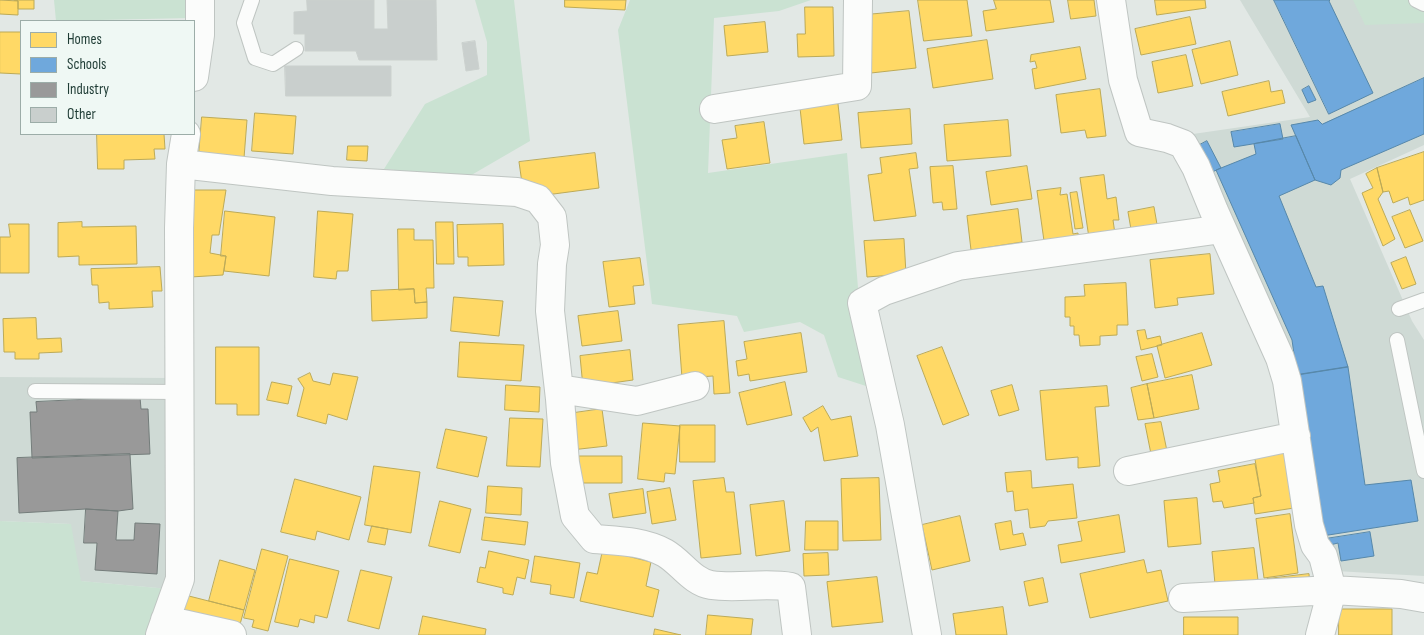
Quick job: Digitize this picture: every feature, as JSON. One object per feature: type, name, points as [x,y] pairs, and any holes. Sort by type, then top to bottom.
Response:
[{"type":"street","points":[[195,64],[200,0]]},
{"type":"street","points":[[714,109],[857,86],[858,0]]},
{"type":"street","points":[[1111,0],[1124,80],[1139,132],[1167,138],[1183,144],[1196,167],[1280,358],[1287,381],[1309,525],[1315,545],[1323,556],[1332,590],[1320,635]]},
{"type":"street","points":[[186,135],[181,164],[180,228],[180,580],[162,628],[232,635]]},
{"type":"street","points":[[181,164],[332,181],[517,192],[538,199],[552,217],[556,245],[552,264],[550,311],[566,463],[575,516],[594,539],[636,542],[662,552],[674,559],[690,575],[710,585],[756,586],[778,584],[791,587],[797,635]]},
{"type":"street","points":[[927,635],[890,425],[862,303],[884,291],[958,266],[1222,229]]},
{"type":"street","points":[[559,389],[637,401],[695,386]]},
{"type":"street","points":[[1128,472],[1296,436]]},
{"type":"street","points":[[1183,598],[1332,590],[1401,594],[1424,598]]},
{"type":"lane","points":[[252,0],[244,23],[255,58],[273,64],[296,49]]},
{"type":"lane","points":[[1416,0],[1424,4]]},
{"type":"lane","points":[[1400,309],[1424,300]]},
{"type":"lane","points":[[1397,340],[1424,471]]},
{"type":"lane","points":[[35,391],[179,392]]},
{"type":"shaded area","points":[[1240,0],[1424,0],[1424,145],[1350,179],[1412,321],[1424,340],[1424,576],[1336,571],[1283,343],[1207,173],[1193,134],[1310,117]]},
{"type":"shaded area","points":[[0,377],[169,378],[169,589],[80,581],[70,524],[0,521]]},
{"type":"green space","points":[[54,0],[190,0],[189,18],[56,20]]},
{"type":"green space","points":[[475,0],[514,0],[530,141],[468,177],[384,169],[425,104],[487,75],[487,42]]},
{"type":"green space","points":[[630,0],[811,0],[779,11],[714,18],[708,173],[847,153],[866,386],[838,377],[824,335],[800,322],[744,332],[737,316],[652,304],[618,30]]},
{"type":"green space","points":[[1353,0],[1424,0],[1424,23],[1365,25]]},
{"type":"green space","points":[[0,521],[71,524],[81,581],[169,589],[158,635],[0,635]]},
{"type":"building: Homes","points":[[0,0],[18,1],[18,15],[0,14]]},
{"type":"building: Homes","points":[[14,0],[34,0],[34,9],[18,9],[18,1]]},
{"type":"building: Homes","points":[[565,0],[626,0],[625,10],[565,7]]},
{"type":"building: Homes","points":[[918,0],[967,0],[972,36],[924,41]]},
{"type":"building: Homes","points":[[994,0],[1050,0],[1054,22],[986,31],[983,11],[996,9]]},
{"type":"building: Homes","points":[[1068,0],[1094,0],[1096,16],[1071,19]]},
{"type":"building: Homes","points":[[1155,0],[1205,0],[1206,8],[1157,15]]},
{"type":"building: Homes","points":[[805,7],[833,7],[834,56],[798,57],[797,34],[805,34]]},
{"type":"building: Homes","points":[[909,11],[916,68],[871,73],[865,15]]},
{"type":"building: Homes","points":[[1190,17],[1196,44],[1141,55],[1135,29]]},
{"type":"building: Homes","points":[[765,22],[768,52],[727,56],[724,26]]},
{"type":"building: Homes","points":[[0,32],[20,32],[20,74],[0,73]]},
{"type":"building: Homes","points":[[987,40],[993,79],[933,88],[927,49]]},
{"type":"building: Homes","points":[[1230,41],[1238,75],[1201,84],[1192,50]]},
{"type":"building: Homes","points":[[1080,47],[1086,79],[1035,89],[1032,69],[1037,68],[1035,61],[1030,62],[1031,55]]},
{"type":"building: Homes","points":[[1186,55],[1193,86],[1158,93],[1152,62]]},
{"type":"building: Homes","points":[[1269,81],[1271,92],[1282,90],[1285,103],[1228,116],[1222,92]]},
{"type":"building: Homes","points":[[1100,89],[1106,136],[1087,138],[1085,130],[1061,133],[1056,95]]},
{"type":"building: Homes","points":[[837,95],[842,140],[804,144],[799,99]]},
{"type":"building: Homes","points":[[910,109],[912,144],[861,148],[858,113]]},
{"type":"building: Homes","points":[[255,113],[296,116],[293,154],[252,151]]},
{"type":"building: Homes","points":[[202,117],[247,120],[244,158],[199,155]]},
{"type":"building: Homes","points":[[1008,120],[1011,156],[947,161],[944,125]]},
{"type":"building: Homes","points":[[764,122],[770,163],[727,169],[722,140],[737,138],[735,126]]},
{"type":"building: Homes","points":[[97,135],[164,135],[165,149],[154,149],[155,159],[124,160],[124,169],[98,169]]},
{"type":"building: Homes","points":[[348,146],[368,146],[367,161],[347,160]]},
{"type":"building: Homes","points":[[1424,152],[1424,200],[1410,205],[1408,197],[1393,203],[1389,191],[1383,192],[1377,168]]},
{"type":"building: Homes","points":[[595,153],[599,188],[546,195],[523,190],[519,162]]},
{"type":"building: Homes","points":[[916,153],[918,168],[909,169],[916,216],[874,221],[868,175],[882,173],[880,158]]},
{"type":"building: Homes","points":[[953,166],[957,209],[943,210],[942,202],[933,203],[930,167]]},
{"type":"building: Homes","points":[[1027,166],[1032,199],[991,205],[986,172]]},
{"type":"building: Homes","points":[[1377,168],[1383,192],[1378,199],[1395,239],[1383,246],[1362,193],[1373,188],[1366,174]]},
{"type":"building: Homes","points":[[1104,175],[1107,199],[1116,197],[1119,220],[1113,220],[1115,234],[1089,238],[1080,178]]},
{"type":"building: Homes","points":[[1061,188],[1060,195],[1067,194],[1073,234],[1078,233],[1079,243],[1045,248],[1037,191]]},
{"type":"building: Homes","points":[[194,190],[226,190],[219,235],[212,235],[210,253],[226,256],[223,275],[191,277]]},
{"type":"building: Homes","points":[[1077,192],[1083,228],[1075,229],[1070,193]]},
{"type":"building: Homes","points":[[1154,207],[1158,230],[1132,235],[1128,212]]},
{"type":"building: Homes","points":[[1018,209],[1022,242],[971,250],[967,216]]},
{"type":"building: Homes","points":[[1410,210],[1423,241],[1405,248],[1392,217]]},
{"type":"building: Homes","points":[[225,211],[275,217],[269,276],[224,271],[226,256],[221,256]]},
{"type":"building: Homes","points":[[318,211],[353,214],[348,271],[337,271],[336,279],[314,277]]},
{"type":"building: Homes","points":[[82,222],[82,227],[136,226],[137,264],[79,265],[79,256],[58,257],[58,223]]},
{"type":"building: Homes","points":[[436,222],[453,222],[454,264],[437,264]]},
{"type":"building: Homes","points":[[9,224],[29,224],[29,273],[0,273],[0,237],[10,237]]},
{"type":"building: Homes","points":[[503,224],[504,265],[468,266],[468,257],[458,257],[457,225]]},
{"type":"building: Homes","points":[[398,229],[414,229],[414,240],[433,240],[434,288],[426,288],[427,302],[415,303],[414,289],[399,290]]},
{"type":"building: Homes","points":[[904,239],[906,274],[867,277],[864,241]]},
{"type":"building: Homes","points":[[1210,254],[1214,294],[1177,298],[1178,305],[1155,308],[1150,260]]},
{"type":"building: Homes","points":[[1406,257],[1416,284],[1402,289],[1391,263]]},
{"type":"building: Homes","points":[[640,258],[644,285],[633,286],[635,304],[609,307],[603,262]]},
{"type":"building: Homes","points":[[160,267],[162,291],[152,291],[153,307],[109,309],[109,302],[99,303],[98,285],[92,285],[91,269]]},
{"type":"building: Homes","points":[[1126,283],[1128,325],[1117,325],[1117,335],[1100,336],[1100,345],[1080,346],[1079,335],[1074,335],[1074,326],[1070,326],[1070,317],[1065,317],[1065,297],[1085,296],[1084,285]]},
{"type":"building: Homes","points":[[414,289],[415,303],[427,302],[427,318],[372,321],[371,291]]},
{"type":"building: Homes","points":[[454,297],[503,301],[499,336],[451,331]]},
{"type":"building: Homes","points":[[618,311],[622,341],[582,346],[578,316]]},
{"type":"building: Homes","points":[[36,318],[37,339],[61,338],[62,352],[39,353],[39,359],[15,359],[15,352],[4,352],[3,319]]},
{"type":"building: Homes","points":[[724,321],[730,393],[714,394],[713,376],[682,378],[678,325]]},
{"type":"building: Homes","points":[[1145,330],[1147,339],[1160,336],[1162,345],[1141,350],[1137,331]]},
{"type":"building: Homes","points":[[801,333],[807,372],[750,381],[749,374],[738,376],[736,361],[747,359],[744,342]]},
{"type":"building: Homes","points":[[1202,333],[1212,365],[1165,378],[1157,346]]},
{"type":"building: Homes","points":[[460,342],[524,345],[521,381],[458,377]]},
{"type":"building: Homes","points":[[216,347],[259,347],[259,415],[237,415],[237,404],[216,404]]},
{"type":"building: Homes","points":[[942,347],[969,415],[943,425],[917,356]]},
{"type":"building: Homes","points":[[630,350],[633,380],[583,387],[580,356]]},
{"type":"building: Homes","points":[[1152,354],[1158,377],[1142,381],[1136,357]]},
{"type":"building: Homes","points":[[310,373],[313,381],[330,385],[333,373],[358,377],[347,420],[328,414],[326,424],[297,416],[304,388],[298,379]]},
{"type":"building: Homes","points":[[1192,375],[1199,409],[1154,418],[1147,384]]},
{"type":"building: Homes","points":[[272,382],[292,386],[288,404],[267,400]]},
{"type":"building: Homes","points":[[785,382],[792,415],[747,425],[739,393]]},
{"type":"building: Homes","points":[[1147,384],[1154,418],[1138,420],[1131,388]]},
{"type":"building: Homes","points":[[506,385],[540,387],[539,412],[505,410]]},
{"type":"building: Homes","points":[[1012,385],[1019,410],[999,416],[991,391]]},
{"type":"building: Homes","points":[[1107,386],[1109,406],[1095,407],[1100,466],[1078,468],[1078,457],[1046,460],[1040,391]]},
{"type":"building: Homes","points":[[823,406],[831,420],[851,416],[858,456],[824,461],[818,427],[811,432],[803,418]]},
{"type":"building: Homes","points":[[602,409],[607,446],[571,450],[567,414]]},
{"type":"building: Homes","points":[[510,418],[543,419],[540,467],[507,466]]},
{"type":"building: Homes","points":[[1161,422],[1167,451],[1151,454],[1145,424]]},
{"type":"building: Homes","points":[[643,423],[680,426],[675,474],[665,473],[664,482],[638,479]]},
{"type":"building: Homes","points":[[680,425],[715,425],[715,462],[680,462]]},
{"type":"building: Homes","points":[[446,429],[487,437],[478,477],[437,468]]},
{"type":"building: Homes","points":[[1285,448],[1294,508],[1255,514],[1253,498],[1261,496],[1254,453]]},
{"type":"building: Homes","points":[[579,456],[622,456],[622,483],[579,483]]},
{"type":"building: Homes","points":[[1255,464],[1261,496],[1253,498],[1254,503],[1224,508],[1222,501],[1213,502],[1210,484],[1220,482],[1218,471]]},
{"type":"building: Homes","points":[[374,466],[420,472],[411,533],[365,525]]},
{"type":"building: Homes","points":[[1031,471],[1032,488],[1073,484],[1077,518],[1048,521],[1045,526],[1030,528],[1028,509],[1015,511],[1013,491],[1007,492],[1005,473]]},
{"type":"building: Homes","points":[[724,478],[726,492],[734,492],[741,554],[701,558],[693,481]]},
{"type":"building: Homes","points":[[879,478],[881,540],[843,541],[841,479]]},
{"type":"building: Homes","points":[[295,479],[361,497],[349,540],[317,531],[315,540],[281,532]]},
{"type":"building: Homes","points":[[488,486],[522,488],[521,515],[486,513]]},
{"type":"building: Homes","points":[[670,488],[676,520],[652,524],[647,492]]},
{"type":"building: Homes","points":[[643,489],[646,513],[613,518],[609,494]]},
{"type":"building: Homes","points":[[1197,498],[1201,544],[1168,547],[1164,501]]},
{"type":"building: Homes","points":[[440,501],[471,509],[460,553],[429,546]]},
{"type":"building: Homes","points":[[784,501],[790,551],[756,556],[750,505]]},
{"type":"building: Homes","points":[[1290,514],[1298,573],[1264,578],[1256,519]]},
{"type":"building: Homes","points":[[1119,515],[1125,552],[1061,563],[1058,545],[1082,541],[1078,522]]},
{"type":"building: Homes","points":[[960,516],[970,561],[932,570],[922,525]]},
{"type":"building: Homes","points":[[485,517],[528,522],[525,545],[482,540]]},
{"type":"building: Homes","points":[[806,521],[838,521],[838,550],[805,550]]},
{"type":"building: Homes","points":[[1011,521],[1013,535],[1023,533],[1026,545],[1000,550],[995,524]]},
{"type":"building: Homes","points":[[372,526],[388,529],[385,545],[368,542]]},
{"type":"building: Homes","points":[[1254,548],[1258,580],[1215,584],[1212,552]]},
{"type":"building: Homes","points":[[262,549],[288,556],[268,631],[252,627],[254,620],[244,618]]},
{"type":"building: Homes","points":[[603,550],[651,562],[646,586],[659,590],[653,617],[580,601],[587,572],[597,574]]},
{"type":"building: Homes","points":[[489,551],[529,560],[525,579],[517,577],[513,595],[503,593],[503,588],[477,582],[480,567],[485,568]]},
{"type":"building: Homes","points":[[828,553],[829,575],[804,576],[803,554]]},
{"type":"building: Homes","points":[[535,556],[580,563],[574,598],[550,594],[551,585],[531,582]]},
{"type":"building: Homes","points":[[290,559],[339,571],[327,618],[315,615],[314,623],[300,619],[298,627],[275,622]]},
{"type":"building: Homes","points":[[220,560],[255,570],[244,610],[209,601]]},
{"type":"building: Homes","points":[[1144,560],[1147,573],[1161,570],[1168,601],[1090,618],[1080,574]]},
{"type":"building: Homes","points":[[361,570],[392,577],[379,629],[348,621]]},
{"type":"building: Homes","points":[[1309,574],[1310,585],[1268,590],[1267,579]]},
{"type":"building: Homes","points":[[877,577],[883,622],[832,627],[827,582]]},
{"type":"building: Homes","points":[[1043,578],[1048,602],[1029,606],[1024,582]]},
{"type":"building: Homes","points":[[181,594],[244,610],[239,628],[176,612]]},
{"type":"building: Homes","points":[[1003,607],[1007,635],[956,635],[953,614]]},
{"type":"building: Homes","points":[[1339,609],[1392,609],[1392,635],[1339,635]]},
{"type":"building: Homes","points":[[708,615],[753,619],[751,635],[706,635]]},
{"type":"building: Homes","points":[[423,616],[486,629],[485,635],[419,635]]},
{"type":"building: Homes","points":[[1184,617],[1238,617],[1238,635],[1184,635]]},
{"type":"building: Homes","points":[[655,629],[681,635],[654,635]]},
{"type":"building: Schools","points":[[1274,0],[1330,0],[1373,93],[1329,114]]},
{"type":"building: Schools","points":[[1424,78],[1424,134],[1341,170],[1340,178],[1331,185],[1315,180],[1291,125],[1318,120],[1322,124]]},
{"type":"building: Schools","points":[[1309,86],[1316,100],[1308,103],[1302,90]]},
{"type":"building: Schools","points":[[1280,124],[1283,139],[1234,147],[1231,132]]},
{"type":"building: Schools","points":[[1296,136],[1315,180],[1279,196],[1316,287],[1323,286],[1348,367],[1297,375],[1292,340],[1216,170],[1256,154],[1254,144]]},
{"type":"building: Schools","points":[[1207,141],[1221,168],[1210,173],[1196,147]]},
{"type":"building: Schools","points":[[1348,367],[1365,485],[1411,480],[1418,521],[1322,536],[1297,375]]},
{"type":"building: Schools","points":[[1370,532],[1374,556],[1341,561],[1338,543],[1326,546],[1325,539]]},
{"type":"building: Industry","points":[[140,397],[141,409],[148,409],[150,454],[32,458],[30,412],[37,412],[36,402]]},
{"type":"building: Industry","points":[[130,454],[133,509],[118,511],[86,509],[19,513],[17,458]]},
{"type":"building: Industry","points":[[86,509],[118,511],[116,540],[134,540],[135,523],[160,524],[157,574],[95,570],[97,543],[84,543]]},
{"type":"building: Other","points":[[307,0],[374,0],[374,29],[388,29],[387,0],[436,0],[437,60],[359,60],[356,51],[305,51],[305,34],[294,34],[294,12],[307,11]]},
{"type":"building: Other","points":[[475,41],[479,69],[466,71],[462,43]]},
{"type":"building: Other","points":[[285,66],[391,66],[391,96],[286,96]]}]
